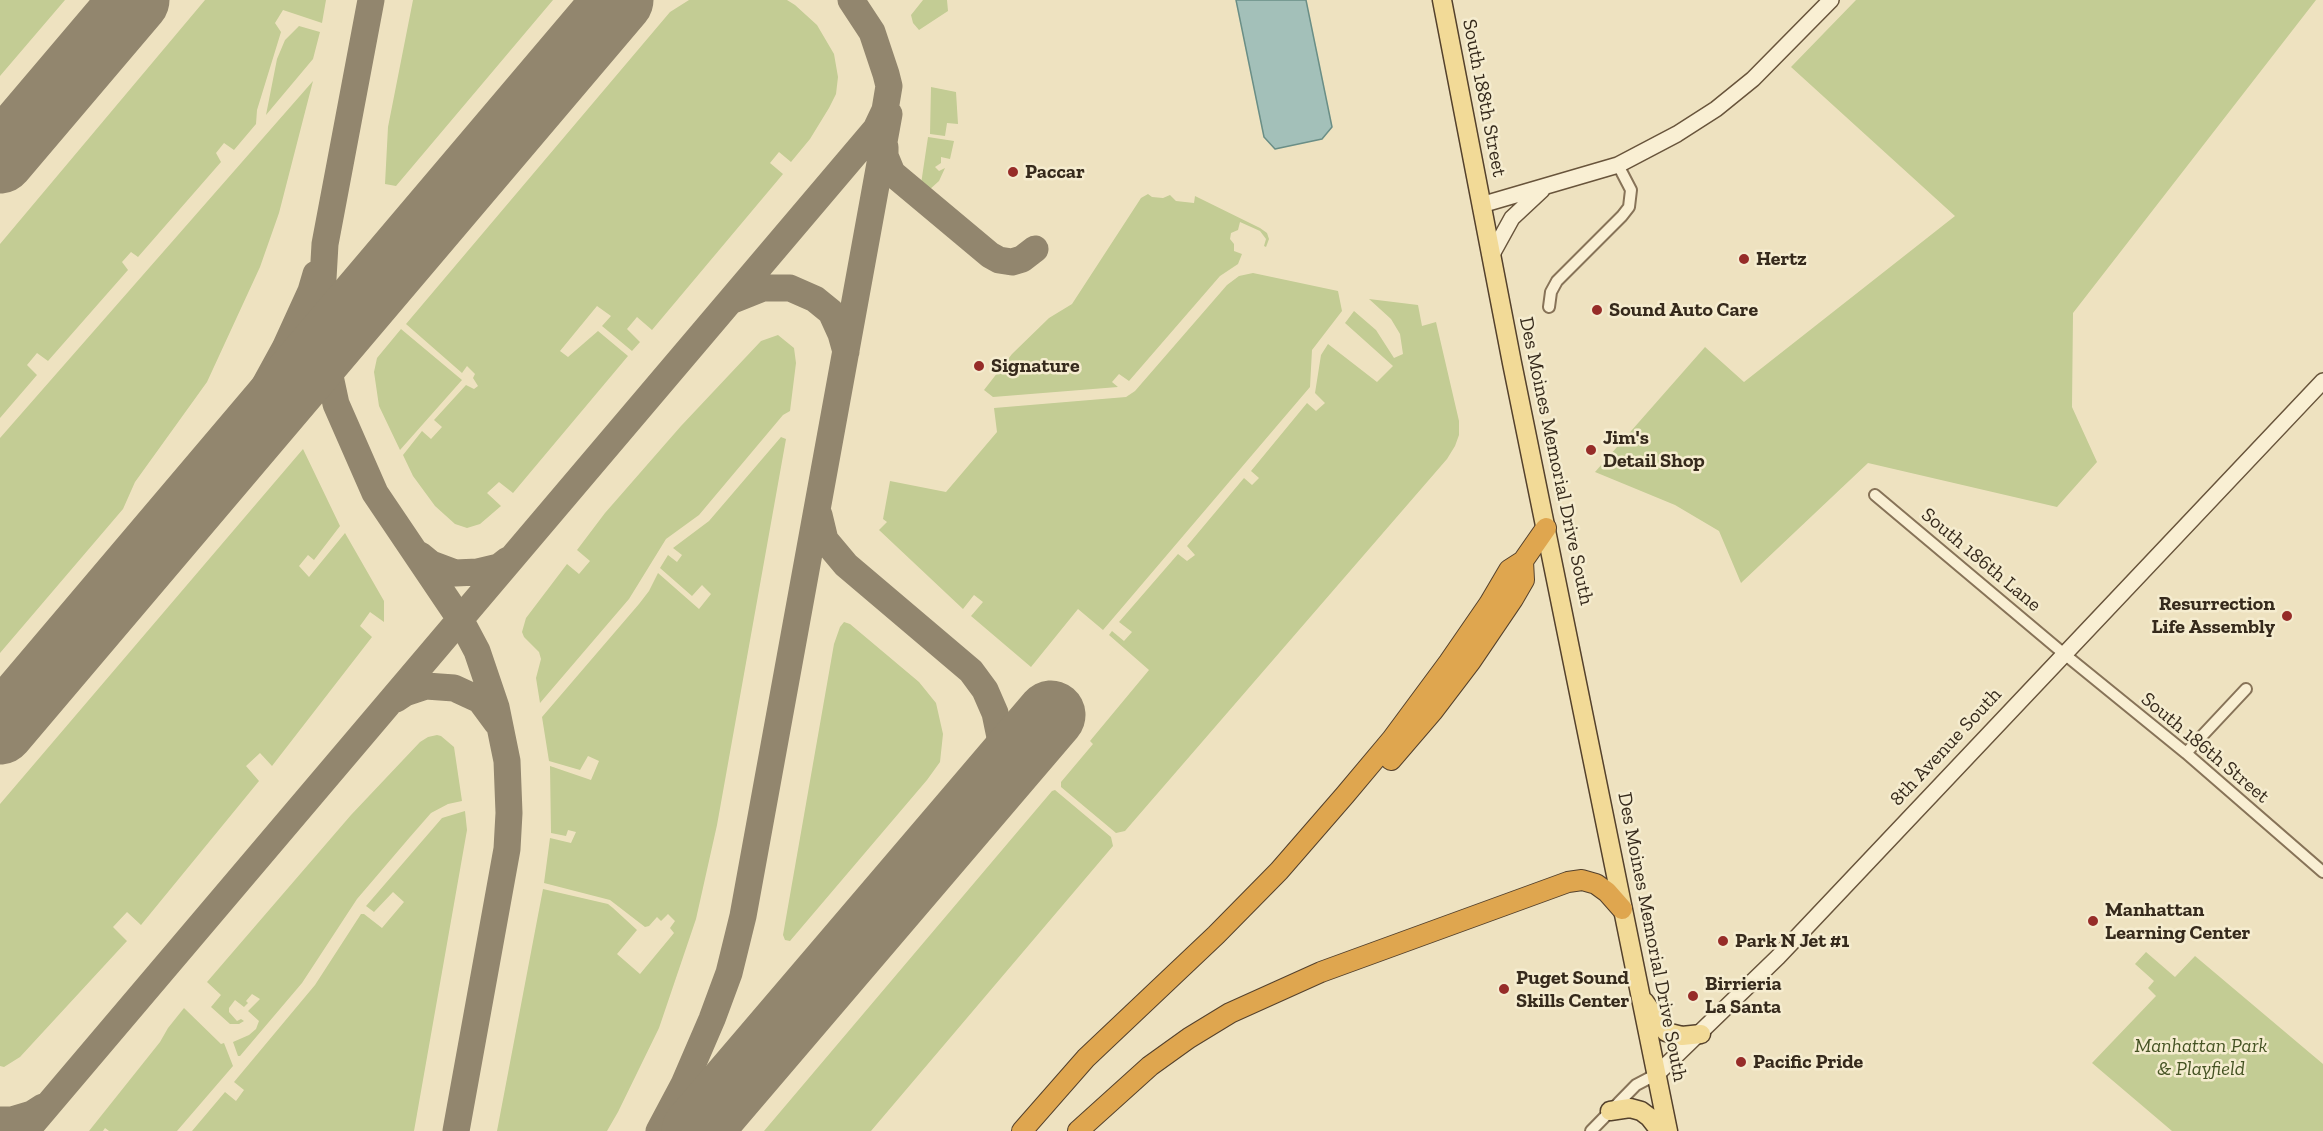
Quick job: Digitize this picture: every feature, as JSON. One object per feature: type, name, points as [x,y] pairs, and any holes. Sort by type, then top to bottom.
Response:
[{"type":"highway","points":[[1022,1131],[1095,1050],[1216,935],[1279,871],[1392,739],[1472,630],[1509,570],[1523,561],[1546,528]]},
{"type":"highway","points":[[1037,1131],[1076,1085],[1138,1022],[1247,920],[1433,711],[1471,661],[1513,599],[1524,580],[1523,561]]},
{"type":"highway","points":[[1078,1131],[1150,1066],[1189,1038],[1230,1013],[1321,972],[1568,882],[1582,880],[1596,884],[1607,892],[1622,909]]},
{"type":"main road","name":"South 188th Street","points":[[1442,0],[1481,205]]},
{"type":"main road","name":"Des Moines Memorial Drive South","points":[[1481,205],[1668,1131]]},
{"type":"main road","points":[[1639,994],[1666,1032],[1682,1036],[1701,1034]]},
{"type":"main road","points":[[1610,1111],[1620,1108],[1641,1111],[1660,1131]]},
{"type":"street","points":[[1481,205],[1618,165],[1677,134],[1716,109],[1753,79],[1831,0]]},
{"type":"street","points":[[1549,307],[1551,292],[1557,281],[1629,207],[1631,190],[1618,165]]},
{"type":"street","points":[[1491,256],[1512,218],[1547,186]]},
{"type":"street","name":"8th Avenue South","points":[[1591,1131],[1636,1085],[1657,1074],[1701,1034],[1791,944],[2063,653],[2323,382]]},
{"type":"street","name":"South 186th Lane","points":[[1875,495],[2063,653]]},
{"type":"street","name":"South 186th Street","points":[[2063,653],[2186,753],[2323,872]]},
{"type":"street","points":[[2186,753],[2246,689]]},
{"type":"green space","points":[[0,0],[65,0],[0,76]]},
{"type":"green space","points":[[205,0],[326,0],[322,23],[283,10],[275,23],[281,32],[257,110],[256,124],[234,150],[224,143],[216,153],[221,162],[138,257],[131,252],[122,262],[128,270],[48,361],[37,353],[27,365],[37,375],[0,418],[0,244]]},
{"type":"green space","points":[[413,0],[553,0],[396,186],[385,184],[388,127]]},
{"type":"green space","points":[[689,0],[787,0],[795,5],[817,25],[834,54],[838,77],[836,94],[810,139],[791,162],[779,152],[770,163],[783,174],[652,330],[637,317],[627,329],[640,342],[632,351],[602,326],[611,316],[597,306],[560,351],[568,357],[598,331],[628,356],[513,493],[499,482],[487,493],[501,506],[480,524],[467,528],[455,524],[435,506],[413,476],[403,455],[422,431],[431,439],[442,427],[434,420],[466,385],[474,389],[478,386],[473,378],[475,374],[467,366],[462,373],[406,324],[670,12]]},
{"type":"green space","points":[[923,0],[947,0],[948,11],[919,30],[913,23],[911,15]]},
{"type":"green space","points":[[1856,0],[2316,0],[2073,313],[2072,407],[2097,462],[2057,507],[1868,463],[1741,583],[1719,531],[1675,505],[1595,472],[1705,347],[1744,382],[1955,216],[1791,67]]},
{"type":"green space","points":[[299,26],[320,32],[313,59],[266,115],[277,59],[285,40]]},
{"type":"green space","points":[[313,81],[279,213],[260,267],[207,382],[135,482],[123,509],[0,653],[0,438]]},
{"type":"green space","points":[[931,87],[956,92],[958,124],[947,123],[945,136],[930,134]]},
{"type":"green space","points":[[928,137],[954,141],[950,159],[941,157],[941,163],[935,167],[939,171],[945,168],[939,181],[928,191],[921,184]]},
{"type":"green space","points":[[1148,194],[1152,197],[1163,198],[1170,195],[1176,201],[1194,203],[1195,196],[1267,233],[1269,239],[1266,247],[1264,246],[1266,239],[1260,231],[1240,222],[1238,230],[1231,233],[1230,239],[1234,244],[1234,251],[1242,254],[1238,264],[1220,276],[1129,381],[1119,374],[1112,382],[1118,387],[993,397],[984,390],[1012,354],[1049,318],[1072,304],[1141,198]]},
{"type":"green space","points":[[1253,273],[1338,291],[1342,311],[1312,350],[1310,387],[1103,630],[1078,609],[1031,667],[971,616],[983,602],[974,595],[963,609],[879,530],[887,522],[883,519],[890,481],[946,492],[997,432],[994,408],[1126,397],[1135,391],[1227,285],[1239,276]]},
{"type":"green space","points":[[1369,299],[1418,305],[1422,326],[1436,322],[1459,421],[1459,435],[1455,446],[1447,459],[1125,831],[1116,833],[1061,787],[1061,782],[1093,744],[1090,741],[1149,670],[1109,635],[1112,631],[1124,641],[1132,632],[1119,622],[1178,554],[1187,561],[1195,555],[1187,546],[1244,478],[1252,485],[1259,478],[1251,471],[1307,403],[1316,411],[1325,403],[1315,393],[1321,355],[1328,344],[1377,382],[1393,366],[1345,323],[1354,311],[1376,330],[1394,358],[1403,354],[1400,334],[1391,319]]},
{"type":"green space","points":[[401,329],[462,380],[400,450],[379,406],[374,372],[377,358]]},
{"type":"green space","points":[[778,335],[794,348],[796,363],[790,411],[783,415],[699,515],[666,539],[629,599],[540,703],[536,678],[541,659],[539,652],[522,632],[526,618],[567,564],[579,574],[590,561],[577,550],[605,513],[681,426],[761,341]]},
{"type":"green space","points":[[781,437],[786,439],[717,825],[696,919],[659,1028],[607,1131],[497,1131],[543,889],[608,904],[613,908],[637,930],[617,954],[640,974],[674,933],[670,928],[675,921],[668,914],[661,921],[657,917],[645,927],[610,900],[544,883],[550,838],[571,843],[576,832],[568,830],[566,836],[551,833],[550,766],[591,780],[599,761],[588,756],[580,770],[549,761],[542,717],[639,604],[658,573],[699,609],[711,594],[702,585],[692,596],[660,568],[668,555],[677,562],[682,555],[673,548],[709,521]]},
{"type":"green space","points":[[303,449],[340,526],[314,560],[308,555],[299,566],[309,577],[345,533],[384,601],[384,622],[370,612],[360,626],[372,637],[272,766],[260,753],[246,766],[259,781],[141,925],[127,912],[113,927],[127,941],[20,1057],[4,1067],[0,1066],[0,804]]},
{"type":"green space","points":[[844,622],[850,624],[919,682],[936,703],[943,734],[940,762],[790,941],[785,940],[783,935],[834,644]]},
{"type":"green space","points":[[437,735],[454,747],[462,801],[448,804],[431,813],[357,899],[302,983],[238,1056],[233,1042],[256,1029],[259,1021],[248,1011],[260,999],[252,994],[244,1007],[235,1000],[229,1012],[237,1021],[241,1019],[244,1021],[239,1024],[230,1024],[211,1007],[221,995],[207,982],[351,815],[420,742]]},
{"type":"green space","points":[[1055,790],[1111,837],[1113,846],[871,1131],[764,1131],[1052,791]]},
{"type":"green space","points":[[465,811],[467,830],[414,1131],[192,1131],[225,1092],[236,1101],[244,1090],[234,1082],[315,985],[361,914],[382,928],[404,902],[393,892],[374,912],[366,906],[442,818]]},
{"type":"green space","name":"Manhattan Park & Playfield","points":[[2146,952],[2175,977],[2195,956],[2323,1064],[2323,1131],[2172,1131],[2092,1063],[2156,996],[2148,988],[2154,981],[2135,964]]},
{"type":"green space","points":[[184,1008],[221,1044],[224,1043],[233,1066],[177,1131],[109,1131],[105,1128],[103,1131],[89,1131],[160,1042]]},
{"type":"water","points":[[1236,0],[1306,0],[1332,127],[1322,139],[1275,149],[1264,137]]},
{"type":"taxiway","points":[[371,0],[325,244],[322,296],[324,348],[336,404],[375,493],[460,619],[477,651],[496,707],[507,761],[509,813],[507,849],[456,1131]]},
{"type":"taxiway","points":[[26,1131],[876,129],[885,110],[889,86],[872,32],[851,0]]},
{"type":"taxiway","points":[[659,1131],[684,1084],[712,1019],[729,973],[743,916],[889,114]]},
{"type":"taxiway","points":[[885,147],[885,156],[892,173],[990,255],[999,260],[1012,262],[1022,259],[1035,249]]},
{"type":"taxiway","points":[[152,551],[256,401],[285,348],[311,291],[316,274]]},
{"type":"taxiway","points":[[733,300],[763,288],[790,288],[815,299],[831,312],[846,352]]},
{"type":"taxiway","points":[[819,515],[825,540],[846,565],[971,671],[985,690],[995,713],[1000,737],[996,761],[980,796]]},
{"type":"taxiway","points":[[420,555],[431,564],[455,573],[478,572],[499,567],[508,560]]},
{"type":"taxiway","points":[[396,699],[405,693],[426,686],[454,688],[480,700],[497,723]]},
{"type":"taxiway","points":[[0,1120],[12,1120],[32,1114],[43,1107]]},
{"type":"runway","points":[[0,159],[135,0]]},
{"type":"runway","points":[[0,730],[619,0]]},
{"type":"runway","points":[[696,1131],[1051,715]]},
{"type":"place","name":"Paccar","points":[[1013,172]]},
{"type":"place","name":"Hertz","points":[[1744,259]]},
{"type":"place","name":"Sound Auto Care","points":[[1597,310]]},
{"type":"place","name":"Signature","points":[[979,366]]},
{"type":"place","name":"Jim's Detail Shop","points":[[1591,450]]},
{"type":"place","name":"Resurrection Life Assembly","points":[[2287,616]]},
{"type":"place","name":"Manhattan Learning Center","points":[[2093,921]]},
{"type":"place","name":"Park N Jet #1","points":[[1723,941]]},
{"type":"place","name":"Puget Sound Skills Center","points":[[1504,989]]},
{"type":"place","name":"Birrieria La Santa","points":[[1693,996]]},
{"type":"place","name":"Pacific Pride","points":[[1741,1062]]}]
